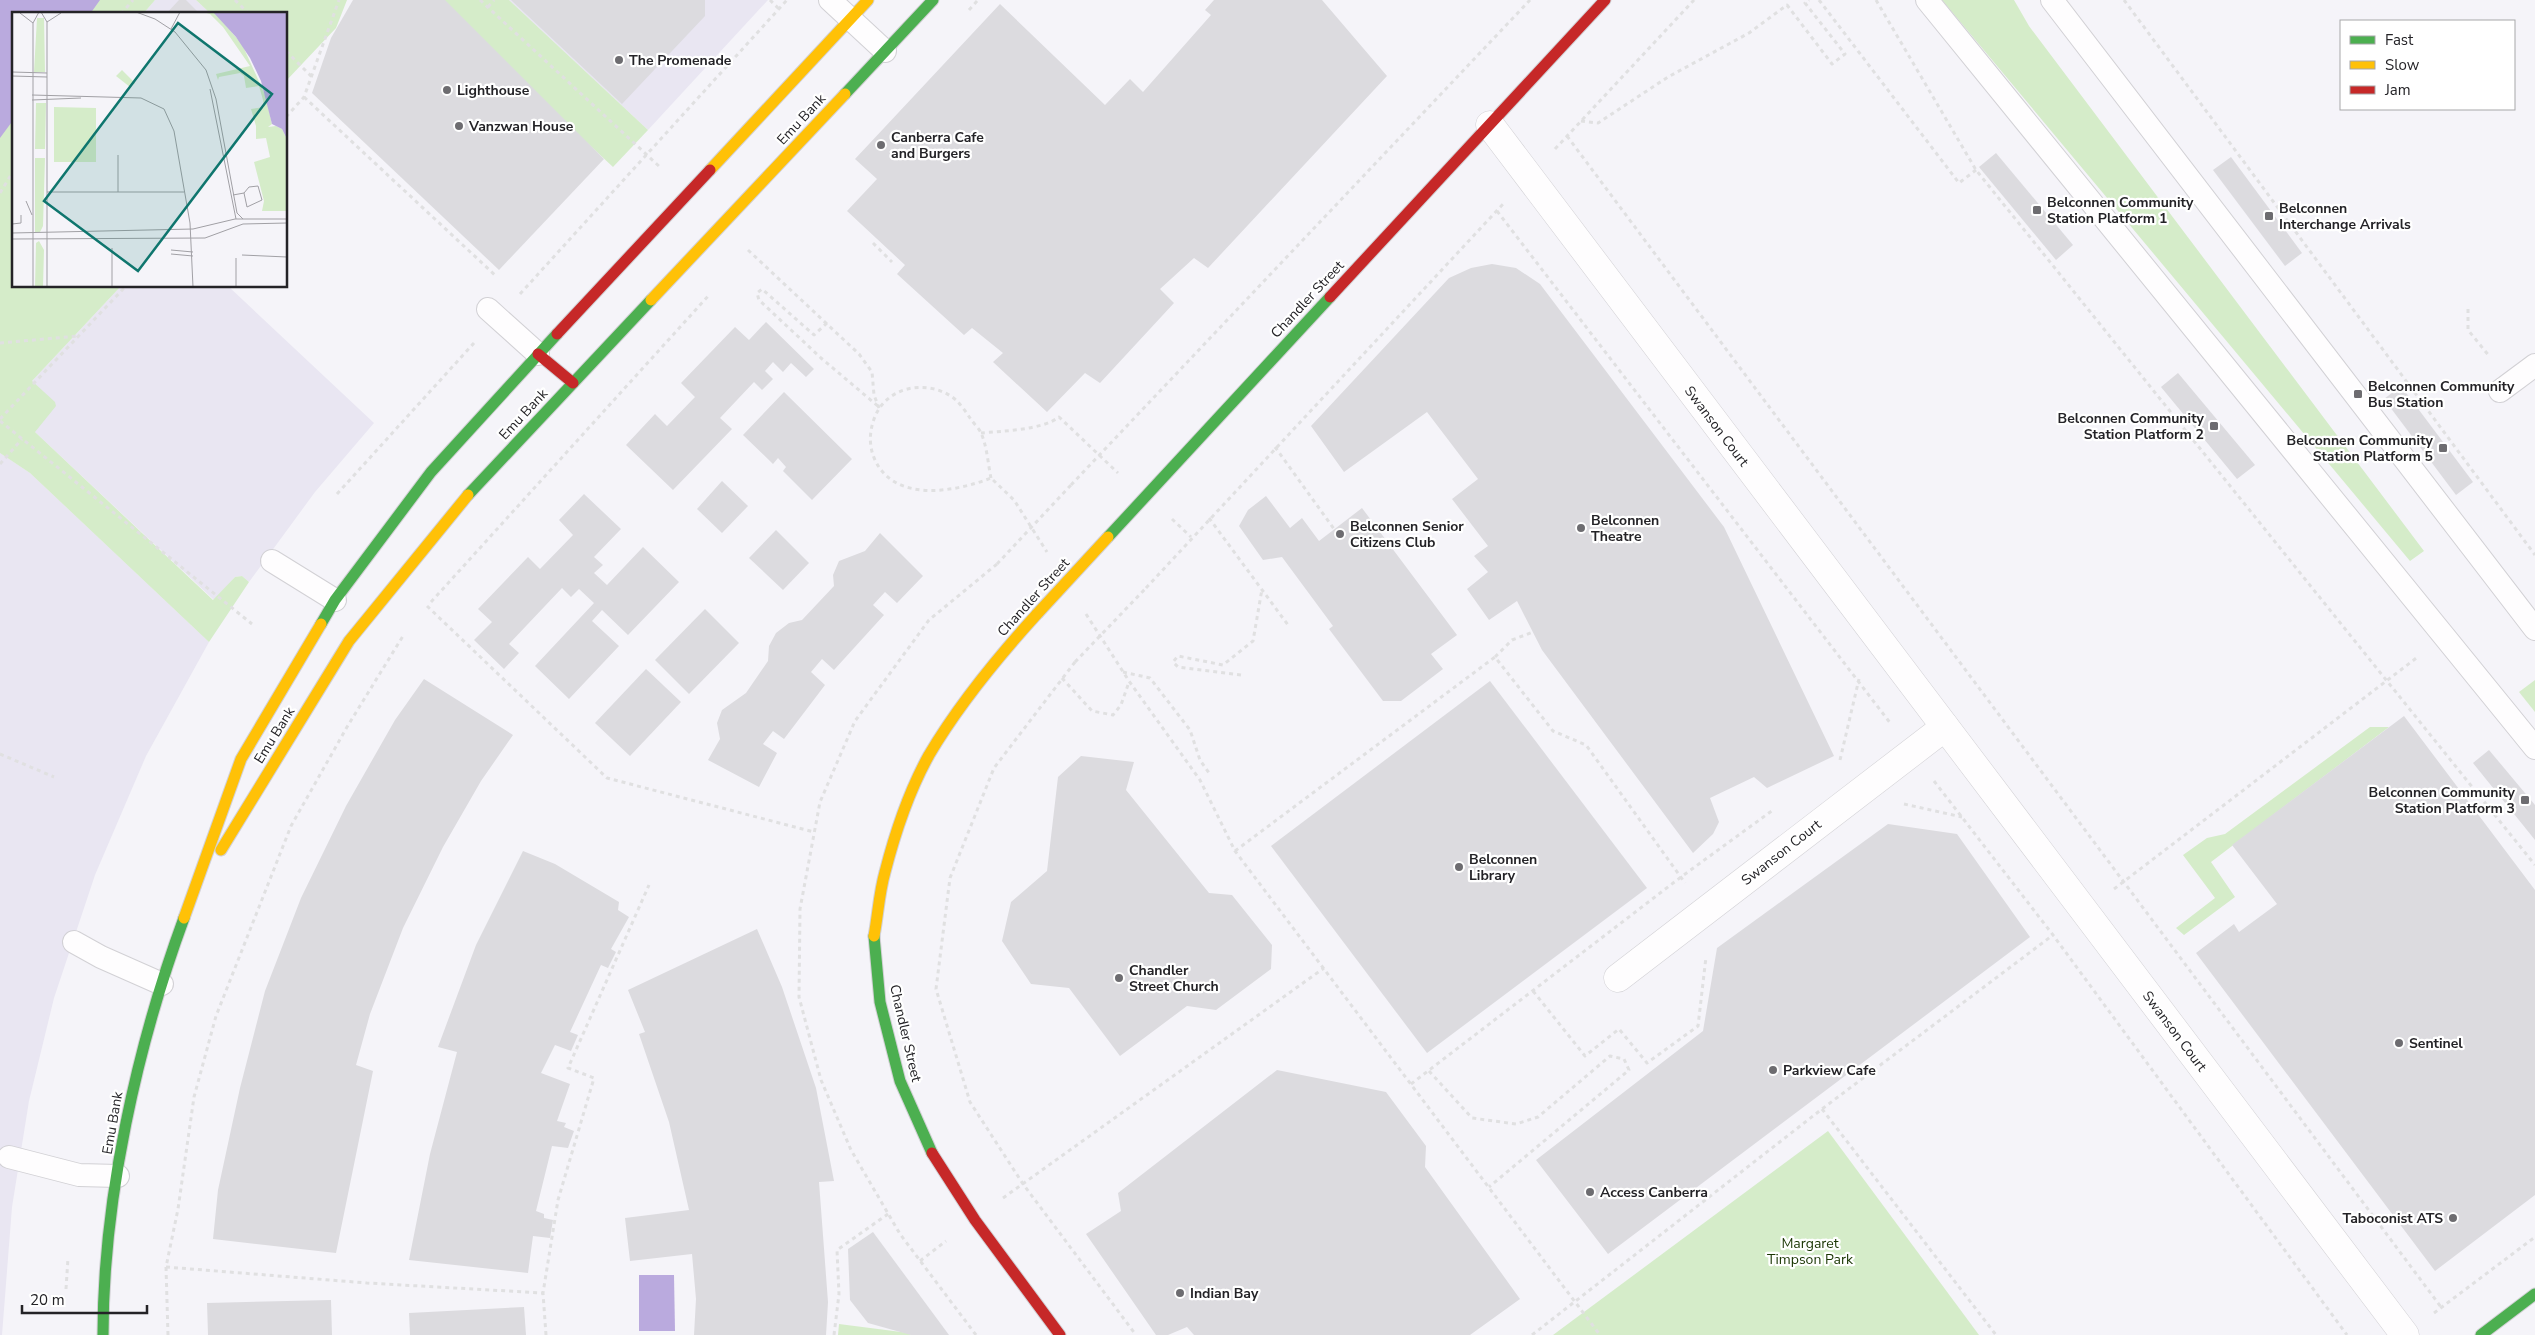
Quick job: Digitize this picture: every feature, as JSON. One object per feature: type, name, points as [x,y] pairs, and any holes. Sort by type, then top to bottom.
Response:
[{"type":"street","name":"Emu Bank","points":[[103,1335],[109,1234],[132,1089],[162,984],[241,759],[339,602],[431,472],[538,354],[868,0]]},
{"type":"street","name":"Emu Bank","points":[[194,893],[363,616],[473,489],[933,0]]},
{"type":"street","name":"Chandler Street","points":[[1060,1335],[975,1220],[934,1159],[900,1081],[880,1002],[874,939],[884,874],[906,806],[928,757],[959,707],[1011,642],[1606,0]]},
{"type":"street","name":"Swanson Court","points":[[1490,125],[2405,1335]]},
{"type":"street","points":[[538,354],[573,383]]},
{"type":"street","name":"Swanson Court","points":[[1618,978],[1944,727]]},
{"type":"street","points":[[2480,1335],[2535,1294]]},
{"type":"lane","points":[[830,0],[885,51]]},
{"type":"lane","points":[[1927,0],[2535,748]]},
{"type":"lane","points":[[2052,0],[2535,630]]},
{"type":"lane","points":[[488,309],[538,354]]},
{"type":"lane","points":[[2505,387],[2535,365]]},
{"type":"lane","points":[[272,561],[339,602]]},
{"type":"lane","points":[[74,942],[101,957],[162,984]]},
{"type":"lane","points":[[9,1158],[79,1175],[118,1176]]},
{"type":"path","points":[[123,12],[133,0]]},
{"type":"path","points":[[236,0],[247,12]]},
{"type":"path","points":[[288,115],[304,97],[339,0]]},
{"type":"path","points":[[480,0],[668,175]]},
{"type":"path","points":[[488,7],[494,0]]},
{"type":"path","points":[[770,0],[779,9]]},
{"type":"path","points":[[646,155],[787,0]]},
{"type":"path","points":[[997,564],[1030,526],[1530,0]]},
{"type":"path","points":[[1136,1335],[1023,1184],[970,1102],[936,989],[950,878],[994,768],[1074,662],[1146,588],[1275,447],[1694,0]]},
{"type":"path","points":[[1581,121],[1598,123],[1668,77],[1749,33],[1787,5],[1832,64],[1845,54],[1805,3],[1809,0]]},
{"type":"path","points":[[1819,0],[1959,183],[1976,170]]},
{"type":"path","points":[[1876,0],[1976,170],[2535,865]]},
{"type":"path","points":[[2124,0],[2535,555]]},
{"type":"path","points":[[288,53],[312,77]]},
{"type":"path","points":[[304,97],[503,283]]},
{"type":"path","points":[[1567,136],[2441,1307]]},
{"type":"path","points":[[0,192],[12,173]]},
{"type":"path","points":[[873,243],[892,262]]},
{"type":"path","points":[[742,258],[749,251],[846,341],[872,372],[874,395],[880,408]]},
{"type":"path","points":[[124,288],[0,420],[22,440],[252,624]]},
{"type":"path","points":[[421,612],[715,288]]},
{"type":"path","points":[[828,323],[814,334],[762,289],[757,293],[759,300],[821,358],[880,408]]},
{"type":"path","points":[[2468,309],[2468,330],[2505,387]]},
{"type":"path","points":[[0,343],[78,336]]},
{"type":"path","points":[[991,478],[969,486],[923,490],[896,484],[878,467],[870,442],[871,429],[880,408],[900,391],[928,387],[942,391],[956,400],[981,433],[991,478],[1014,500],[1050,558]]},
{"type":"path","points":[[981,433],[1008,431],[1052,422],[1059,417],[1098,455]]},
{"type":"path","points":[[0,464],[22,440]]},
{"type":"path","points":[[1275,447],[1334,529]]},
{"type":"path","points":[[1209,518],[1288,624]]},
{"type":"path","points":[[1241,675],[1178,667],[1172,662],[1178,656],[1223,665],[1253,641],[1262,590]]},
{"type":"path","points":[[427,606],[608,778],[814,832]]},
{"type":"path","points":[[1081,606],[1122,672],[1200,780],[1235,851],[1600,1335]]},
{"type":"path","points":[[168,1335],[166,1267],[178,1210],[194,1097],[216,1016],[291,826],[347,727],[405,632]]},
{"type":"path","points":[[1235,851],[1495,657],[1512,640],[1533,632]]},
{"type":"path","points":[[1532,1335],[1822,1109],[2387,682],[2443,636]]},
{"type":"path","points":[[1495,657],[1553,731],[1586,745],[1724,936],[1707,948],[1698,1026],[1647,1063],[1619,1029],[1585,1056],[1533,991]]},
{"type":"path","points":[[1122,672],[1150,678],[1190,730],[1200,760],[1209,774]]},
{"type":"path","points":[[1062,678],[1092,711],[1112,715],[1121,705],[1129,681]]},
{"type":"path","points":[[1840,761],[1858,680]]},
{"type":"path","points":[[0,754],[54,777]]},
{"type":"path","points":[[1899,803],[1962,817]]},
{"type":"path","points":[[1411,1084],[1681,877],[1776,808]]},
{"type":"path","points":[[546,1335],[543,1293],[558,1200],[594,1078],[568,1068],[649,885]]},
{"type":"path","points":[[1023,1184],[1324,968]]},
{"type":"path","points":[[1429,1071],[1472,1118],[1516,1124],[1538,1117],[1610,1056],[1624,1059],[1629,1070],[1489,1187]]},
{"type":"path","points":[[1822,1109],[1996,1335]]},
{"type":"path","points":[[834,1335],[839,1294],[837,1250],[888,1214]]},
{"type":"path","points":[[2405,1335],[2535,1237]]},
{"type":"path","points":[[166,1267],[367,1283],[543,1293]]},
{"type":"shaded area","points":[[0,0],[100,0],[91,12],[12,12],[12,122],[0,138]]},
{"type":"shaded area","points":[[155,0],[196,0],[209,12],[145,12]]},
{"type":"shaded area","name":"The Promenade","points":[[509,0],[768,0],[648,130]]},
{"type":"shaded area","points":[[119,288],[230,288],[374,423],[315,492],[249,582],[242,576],[235,577],[214,600],[35,432],[32,381]]},
{"type":"shaded area","points":[[0,453],[30,473],[209,642],[146,756],[95,875],[54,998],[29,1101],[12,1207],[2,1335],[0,1335]]},
{"type":"shaded area","points":[[639,1275],[674,1275],[675,1331],[639,1331]]},
{"type":"green space","points":[[92,0],[155,0],[145,12],[82,12]]},
{"type":"green space","points":[[196,0],[347,0],[336,28],[288,79],[288,12],[209,12]]},
{"type":"green space","points":[[434,0],[509,0],[648,130],[613,167]]},
{"type":"green space","points":[[1942,0],[2014,0],[2029,26],[2424,551],[2410,561]]},
{"type":"green space","points":[[12,105],[12,288],[119,288],[32,381],[55,402],[56,406],[35,432],[213,600],[235,577],[242,576],[249,582],[209,642],[30,473],[0,453],[0,122]]},
{"type":"green space","points":[[2535,680],[2535,712],[2519,692]]},
{"type":"green space","points":[[2370,727],[2389,727],[2211,862],[2235,897],[2184,935],[2176,928],[2215,898],[2183,855],[2207,838],[2225,834]]},
{"type":"green space","name":"Margaret Timpson Park","points":[[1828,1131],[1979,1335],[1553,1335]]},
{"type":"green space","points":[[839,1324],[909,1333],[911,1335],[838,1335]]},
{"type":"building","points":[[179,0],[186,0],[198,12],[168,12]]},
{"type":"building","name":"Vanzwan House","points":[[353,0],[445,0],[604,159],[499,270],[312,93],[331,38]]},
{"type":"building","name":"The Promenade","points":[[511,0],[705,0],[705,16],[622,104]]},
{"type":"building","points":[[1214,0],[1322,0],[1387,76],[1208,268],[1194,258],[1160,289],[1174,303],[1100,383],[1085,373],[1047,412],[993,362],[1003,353],[972,328],[964,335],[897,274],[905,265],[847,211],[877,179],[855,159],[1000,4],[1105,105],[1130,79],[1143,92],[1211,15],[1205,10]]},
{"type":"building","points":[[1996,153],[2073,245],[2056,260],[1979,167]]},
{"type":"building","points":[[2231,157],[2302,253],[2285,266],[2213,170]]},
{"type":"building","points":[[1492,264],[1516,268],[1540,284],[1724,527],[1834,756],[1767,788],[1754,777],[1710,798],[1719,822],[1713,834],[1693,853],[1542,650],[1517,601],[1489,620],[1467,589],[1488,572],[1474,556],[1488,546],[1452,499],[1478,479],[1427,412],[1344,472],[1311,426],[1449,278],[1471,268]]},
{"type":"building","points":[[766,322],[814,369],[806,377],[791,363],[783,372],[773,362],[765,371],[773,379],[762,390],[754,382],[720,418],[732,429],[673,490],[626,445],[655,414],[667,426],[695,397],[681,383],[735,327],[749,340]]},
{"type":"building","points":[[2178,373],[2255,465],[2237,479],[2161,387]]},
{"type":"building","points":[[2401,386],[2473,482],[2456,495],[2384,399]]},
{"type":"building","points":[[784,392],[852,459],[812,500],[783,471],[786,467],[778,458],[773,464],[743,435]]},
{"type":"building","points":[[722,481],[748,506],[722,533],[697,509]]},
{"type":"building","points":[[584,494],[621,529],[594,557],[603,565],[594,573],[607,585],[643,547],[679,582],[628,635],[602,610],[592,621],[619,646],[569,699],[535,666],[594,603],[579,589],[571,597],[562,588],[509,644],[519,653],[504,669],[474,640],[492,622],[478,609],[528,557],[540,569],[573,535],[559,520]]},
{"type":"building","points":[[1266,496],[1290,528],[1302,518],[1319,541],[1362,508],[1457,635],[1431,654],[1443,669],[1401,701],[1383,701],[1329,629],[1333,626],[1282,557],[1263,560],[1239,526],[1248,510]]},
{"type":"building","points":[[776,530],[809,563],[783,590],[749,558]]},
{"type":"building","points":[[880,533],[923,576],[897,603],[885,592],[873,605],[884,615],[834,670],[822,659],[811,672],[825,685],[784,739],[773,731],[763,744],[777,753],[759,787],[708,760],[720,739],[717,723],[722,710],[746,693],[768,661],[769,646],[776,633],[789,623],[802,620],[834,586],[833,575],[839,561],[865,551]]},
{"type":"building","points":[[705,609],[739,643],[689,694],[655,660]]},
{"type":"building","points":[[646,669],[681,702],[630,756],[595,723]]},
{"type":"building","points":[[424,679],[513,735],[481,781],[443,847],[403,928],[370,1014],[356,1065],[373,1071],[336,1253],[213,1239],[218,1190],[240,1088],[265,991],[301,898],[346,806],[395,720]]},
{"type":"building","name":"Belconnen Library","points":[[1490,681],[1647,888],[1427,1053],[1271,846]]},
{"type":"building","name":"Sentinel","points":[[2404,716],[2535,890],[2535,1195],[2435,1271],[2196,953],[2234,924],[2239,932],[2277,904],[2232,845]]},
{"type":"building","points":[[2489,750],[2535,805],[2535,840],[2473,763]]},
{"type":"building","points":[[1081,756],[1134,762],[1126,790],[1209,893],[1232,895],[1272,945],[1271,969],[1216,1010],[1187,1006],[1120,1056],[1069,988],[1031,984],[1002,941],[1011,902],[1047,871],[1058,777]]},
{"type":"building","points":[[1888,824],[1957,834],[2030,937],[1608,1254],[1536,1160],[1703,1031],[1717,948]]},
{"type":"building","points":[[523,851],[555,864],[619,902],[618,910],[629,917],[611,949],[616,952],[608,968],[601,965],[570,1032],[578,1035],[571,1051],[555,1045],[541,1073],[570,1084],[557,1121],[566,1123],[564,1127],[574,1131],[568,1148],[552,1146],[536,1211],[544,1214],[544,1218],[553,1220],[550,1238],[533,1236],[528,1273],[409,1260],[430,1154],[457,1052],[438,1047],[476,945]]},
{"type":"building","points":[[757,929],[782,987],[816,1088],[834,1181],[819,1182],[828,1302],[826,1335],[694,1335],[696,1299],[692,1254],[630,1261],[625,1218],[689,1210],[669,1122],[639,1034],[645,1032],[628,990]]},
{"type":"building","points":[[1277,1070],[1386,1092],[1426,1146],[1425,1167],[1520,1299],[1470,1335],[1194,1335],[1187,1327],[1168,1335],[1156,1335],[1086,1234],[1121,1211],[1118,1193]]},
{"type":"building","points":[[873,1232],[949,1335],[911,1335],[868,1323],[850,1300],[848,1249]]},
{"type":"building","points":[[331,1300],[332,1335],[208,1335],[207,1303]]},
{"type":"building","points":[[524,1307],[526,1335],[410,1335],[409,1313]]},
{"type":"traffic: fast","points":[[845,94],[933,0]]},
{"type":"traffic: fast","points":[[1108,537],[1330,297]]},
{"type":"traffic: fast","points":[[468,495],[651,300]]},
{"type":"traffic: fast","points":[[321,624],[335,600],[431,472],[557,334]]},
{"type":"traffic: fast","points":[[103,1335],[109,1230],[126,1124],[152,1018],[184,918]]},
{"type":"traffic: fast","points":[[874,936],[880,1002],[900,1081],[932,1153]]},
{"type":"traffic: fast","points":[[2481,1335],[2535,1294]]},
{"type":"traffic: slow","points":[[710,170],[868,0]]},
{"type":"traffic: slow","points":[[651,300],[845,94]]},
{"type":"traffic: slow","points":[[221,850],[349,641],[468,495]]},
{"type":"traffic: slow","points":[[1037,614],[1108,537]]},
{"type":"traffic: slow","points":[[874,936],[881,888],[898,827],[915,783],[929,755],[966,700],[1007,647],[1037,614]]},
{"type":"traffic: slow","points":[[184,918],[241,759],[321,624]]},
{"type":"traffic: jam","points":[[1330,297],[1605,0]]},
{"type":"traffic: jam","points":[[557,334],[710,170]]},
{"type":"traffic: jam","points":[[538,354],[573,383]]},
{"type":"traffic: jam","points":[[932,1153],[975,1220],[1060,1335]]},
{"type":"place","name":"The Promenade","points":[[619,60]]},
{"type":"place","name":"Lighthouse","points":[[447,90]]},
{"type":"place","name":"Vanzwan House","points":[[459,126]]},
{"type":"place","name":"Canberra Cafe and Burgers","points":[[881,145]]},
{"type":"place","name":"Belconnen Community Station Platform 1","points":[[2037,210]]},
{"type":"place","name":"Belconnen Interchange Arrivals","points":[[2269,216]]},
{"type":"place","name":"Belconnen Community Bus Station","points":[[2358,394]]},
{"type":"place","name":"Belconnen Community Station Platform 2","points":[[2214,426]]},
{"type":"place","name":"Belconnen Community Station Platform 5","points":[[2443,448]]},
{"type":"place","name":"Belconnen Theatre","points":[[1581,528]]},
{"type":"place","name":"Belconnen Senior Citizens Club","points":[[1340,534]]},
{"type":"place","name":"Belconnen Community Station Platform 3","points":[[2525,800]]},
{"type":"place","name":"Belconnen Library","points":[[1459,867]]},
{"type":"place","name":"Chandler Street Church","points":[[1119,978]]},
{"type":"place","name":"Sentinel","points":[[2399,1043]]},
{"type":"place","name":"Parkview Cafe","points":[[1773,1070]]},
{"type":"place","name":"Access Canberra","points":[[1590,1192]]},
{"type":"place","name":"Taboconist ATS","points":[[2453,1218]]},
{"type":"place","name":"Indian Bay","points":[[1180,1293]]}]
